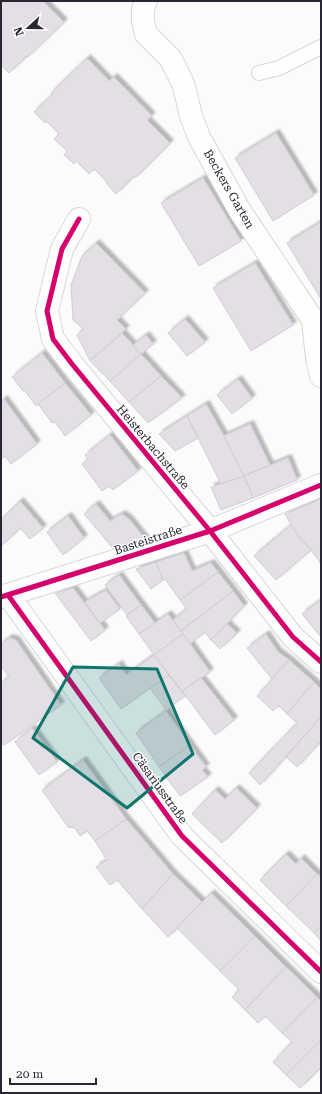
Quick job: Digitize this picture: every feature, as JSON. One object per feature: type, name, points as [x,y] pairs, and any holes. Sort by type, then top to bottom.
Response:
[{"type":"street","name":"Beckers Garten","points":[[146,1],[143,9],[143,21],[146,34],[170,58],[178,73],[184,86],[191,116],[203,144],[240,211],[313,320],[317,358],[321,376]]},
{"type":"street","name":"Heisterbachstraße","points":[[79,219],[62,249],[47,311],[53,339],[210,531],[293,637],[321,662]]},
{"type":"street","name":"Basteistraße","points":[[4,596],[210,531],[321,485]]},
{"type":"street","name":"Cäsariusstraße","points":[[4,596],[182,836],[321,972]]},
{"type":"lane","points":[[259,73],[279,68],[321,47]]},
{"type":"highlighted area","points":[[73,667],[157,669],[193,754],[127,808],[33,738]]},
{"type":"building","points":[[1,1],[43,1],[64,22],[9,73],[1,65]]},
{"type":"building","points":[[87,58],[109,81],[114,77],[152,116],[147,120],[170,143],[135,178],[134,176],[116,194],[94,169],[89,174],[76,161],[74,164],[64,155],[67,151],[54,139],[59,134],[34,112]]},
{"type":"building","points":[[276,133],[314,195],[273,221],[235,158]]},
{"type":"building","points":[[203,178],[241,241],[199,266],[161,203]]},
{"type":"building","points":[[321,222],[321,299],[287,243]]},
{"type":"building","points":[[96,243],[145,293],[117,320],[126,329],[90,361],[77,335],[83,329],[73,320],[71,285],[82,256]]},
{"type":"building","points":[[255,263],[293,325],[251,351],[213,288]]},
{"type":"building","points":[[185,319],[205,342],[187,356],[168,333]]},
{"type":"building","points":[[122,333],[141,354],[110,381],[90,361]]},
{"type":"building","points":[[146,335],[153,344],[141,354],[133,345]]},
{"type":"building","points":[[42,353],[65,383],[36,406],[12,377]]},
{"type":"building","points":[[141,354],[161,376],[129,402],[110,381]]},
{"type":"building","points":[[161,376],[182,398],[148,423],[129,402]]},
{"type":"building","points":[[238,379],[252,398],[232,414],[217,395]]},
{"type":"building","points":[[65,383],[91,415],[65,436],[55,422],[52,423],[38,404]]},
{"type":"building","points":[[4,399],[37,444],[11,464],[5,456],[1,459],[1,401]]},
{"type":"building","points":[[206,404],[244,476],[221,484],[187,416]]},
{"type":"building","points":[[187,416],[198,438],[175,451],[159,434]]},
{"type":"building","points":[[250,424],[270,465],[244,476],[224,436]]},
{"type":"building","points":[[110,435],[138,471],[113,490],[109,486],[102,491],[82,464],[88,459],[85,455]]},
{"type":"building","points":[[288,458],[297,480],[253,498],[244,476]]},
{"type":"building","points":[[244,476],[253,498],[221,510],[211,487]]},
{"type":"building","points":[[321,499],[321,564],[300,538],[285,514]]},
{"type":"building","points":[[20,501],[43,528],[30,539],[20,528],[1,546],[1,520]]},
{"type":"building","points":[[96,504],[110,521],[122,514],[129,519],[146,540],[116,552],[84,514]]},
{"type":"building","points":[[68,516],[84,538],[63,555],[47,532]]},
{"type":"building","points":[[291,525],[311,550],[276,580],[254,556]]},
{"type":"building","points":[[184,553],[192,571],[211,563],[218,572],[180,600],[165,579],[163,580],[156,562]]},
{"type":"building","points":[[156,562],[163,580],[151,589],[136,569]]},
{"type":"building","points":[[218,572],[233,591],[181,631],[173,620],[187,609],[180,600]]},
{"type":"building","points":[[119,575],[141,605],[127,615],[105,585]]},
{"type":"building","points":[[73,588],[105,630],[91,641],[55,593]]},
{"type":"building","points":[[106,590],[120,609],[100,623],[85,602]]},
{"type":"building","points":[[233,591],[244,606],[211,640],[205,632],[190,644],[181,631]]},
{"type":"building","points":[[321,600],[321,637],[302,614]]},
{"type":"building","points":[[141,605],[155,623],[139,634],[126,616]]},
{"type":"building","points":[[168,614],[183,634],[154,655],[139,634]]},
{"type":"building","points":[[227,624],[237,633],[220,649],[211,640]]},
{"type":"building","points":[[183,634],[210,672],[182,691],[154,655]]},
{"type":"building","points":[[266,634],[278,652],[289,660],[272,679],[247,648]]},
{"type":"building","points":[[9,638],[16,640],[61,705],[4,745],[1,741],[1,683],[9,677],[1,666],[1,644]]},
{"type":"building","points":[[154,655],[169,675],[121,709],[99,678],[119,664],[126,675]]},
{"type":"building","points":[[289,660],[314,682],[287,714],[278,705],[273,711],[257,696]]},
{"type":"building","points":[[169,675],[185,696],[166,710],[150,688]]},
{"type":"building","points":[[201,678],[234,720],[215,735],[182,691]]},
{"type":"building","points":[[314,682],[321,689],[321,717],[260,785],[249,773],[297,723],[287,714]]},
{"type":"building","points":[[166,711],[190,745],[159,767],[136,733]]},
{"type":"building","points":[[321,717],[321,745],[319,743],[297,767],[286,757]]},
{"type":"building","points":[[32,728],[57,762],[39,775],[15,742]]},
{"type":"building","points":[[190,745],[206,767],[202,770],[208,777],[180,796],[159,767]]},
{"type":"building","points":[[83,760],[126,819],[95,841],[87,831],[80,836],[75,828],[68,827],[42,790]]},
{"type":"building","points":[[236,788],[257,808],[222,843],[192,814],[215,790],[225,799]]},
{"type":"building","points":[[126,819],[173,874],[142,909],[117,880],[110,885],[96,867],[107,860],[95,841]]},
{"type":"building","points":[[286,854],[296,864],[301,858],[317,874],[286,906],[260,880]]},
{"type":"building","points":[[173,874],[202,902],[168,937],[142,909]]},
{"type":"building","points":[[317,874],[321,877],[321,926],[314,933],[286,906]]},
{"type":"building","points":[[211,893],[255,936],[220,971],[177,928]]},
{"type":"building","points":[[321,926],[321,941],[314,933]]},
{"type":"building","points":[[255,936],[286,967],[245,1010],[232,997],[239,990],[220,971]]},
{"type":"building","points":[[286,967],[317,997],[282,1033],[265,1016],[258,1023],[245,1010]]},
{"type":"building","points":[[317,997],[321,1001],[321,1040],[286,1075],[273,1062],[292,1042],[282,1033]]},
{"type":"building","points":[[321,1040],[321,1067],[300,1088],[286,1075]]},
{"type":"cycle path","points":[[79,219],[62,249],[47,311],[53,339],[210,531],[293,637],[321,662]]},
{"type":"cycle path","points":[[1,597],[210,531],[321,485]]},
{"type":"cycle path","points":[[8,595],[182,836],[321,972]]}]
